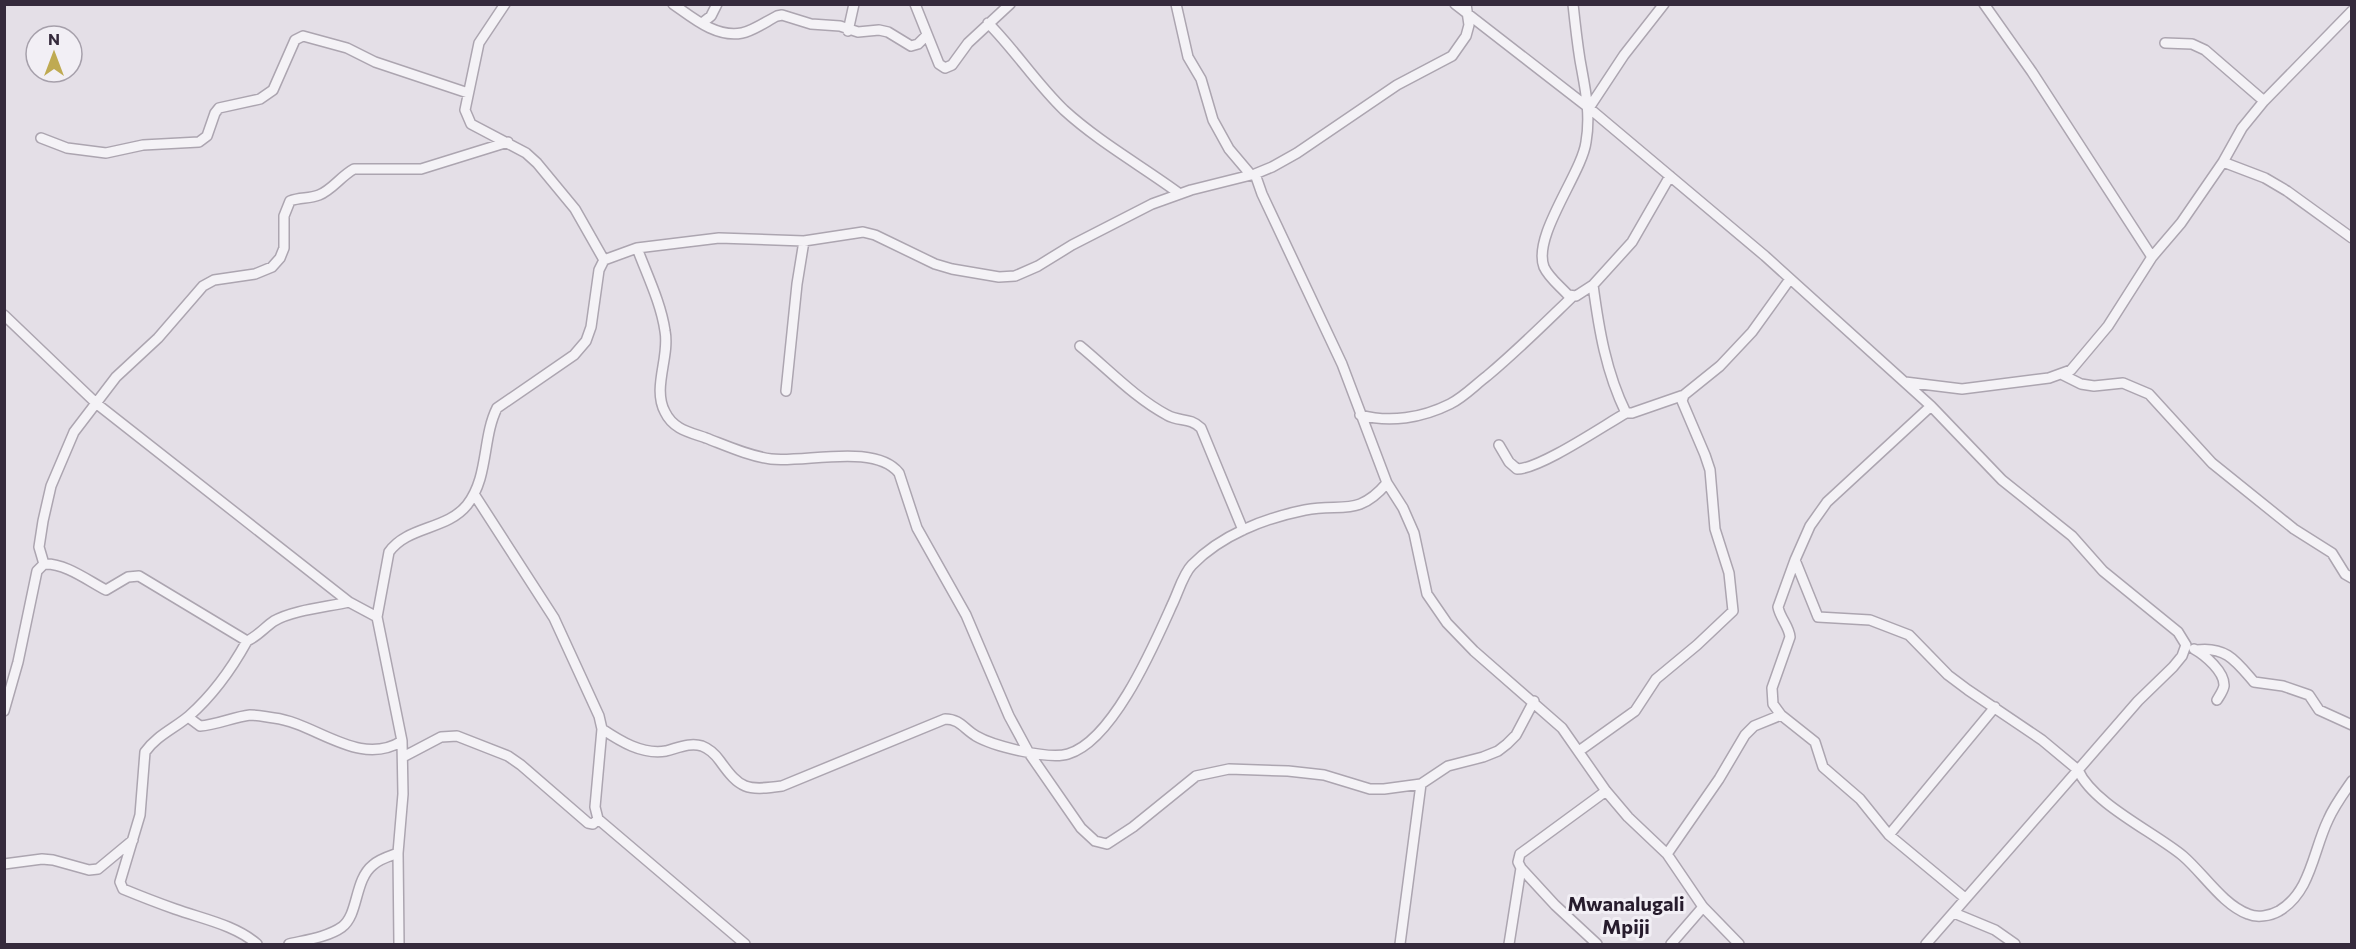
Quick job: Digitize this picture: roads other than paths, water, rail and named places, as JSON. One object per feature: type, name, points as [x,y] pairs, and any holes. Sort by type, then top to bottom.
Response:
[{"type":"street","points":[[505,4],[479,43],[465,110],[471,123],[508,142],[537,163],[575,209],[604,260]]},
{"type":"street","points":[[673,4],[702,23],[723,33],[744,33],[782,15],[811,24],[840,26],[848,31],[879,30],[911,46],[918,44],[927,35]]},
{"type":"street","points":[[702,23],[711,16],[717,4]]},
{"type":"street","points":[[848,31],[854,4]]},
{"type":"street","points":[[915,4],[939,64],[945,68],[952,65],[968,43],[1010,4]]},
{"type":"street","points":[[1176,4],[1188,57],[1201,79],[1213,120],[1229,149],[1253,174],[1342,363],[1387,483],[1403,508],[1414,533],[1427,594],[1447,623],[1474,651],[1534,701],[1562,728],[1606,791],[1628,817],[1667,854],[1703,907],[1739,945]]},
{"type":"street","points":[[1455,4],[1589,108],[1670,176],[1905,382],[2002,480],[2072,536],[2103,571],[2178,632],[2186,645],[2212,663],[2223,679],[2224,688],[2217,700]]},
{"type":"street","points":[[399,945],[398,853],[403,794],[402,741],[376,617],[387,560],[391,548],[413,534],[454,516],[467,505],[474,494],[480,476],[497,408],[574,355],[586,341],[591,327],[599,270],[604,260],[638,248],[719,238],[804,241],[863,232],[875,235],[935,264],[951,269],[999,278],[1015,276],[1038,266],[1072,245],[1152,204],[1253,174],[1272,167],[1297,153],[1397,85],[1452,56],[1466,36],[1468,16],[1466,4]]},
{"type":"street","points":[[1572,297],[1547,273],[1542,255],[1559,205],[1586,144],[1589,108],[1579,57],[1573,4]]},
{"type":"street","points":[[1589,108],[1624,55],[1664,4]]},
{"type":"street","points":[[1983,4],[2032,72],[2152,257]]},
{"type":"street","points":[[1905,382],[1962,389],[2049,378],[2063,375],[2071,370],[2108,326],[2152,257],[2181,223],[2223,162],[2242,128],[2264,101],[2352,11]]},
{"type":"street","points":[[988,23],[1064,109],[1088,129],[1180,194]]},
{"type":"street","points":[[41,138],[66,148],[106,153],[143,145],[199,142],[207,136],[219,108],[260,99],[273,90],[295,40],[303,36],[347,48],[375,62],[468,93]]},
{"type":"street","points":[[2165,43],[2192,44],[2205,50],[2264,101]]},
{"type":"street","points":[[44,564],[39,547],[51,486],[74,432],[116,377],[158,338],[203,286],[214,280],[255,274],[272,267],[284,248],[284,216],[290,201],[298,197],[320,195],[354,169],[421,169],[508,142]]},
{"type":"street","points":[[2223,162],[2265,178],[2352,238]]},
{"type":"street","points":[[1360,415],[1378,420],[1393,420],[1416,416],[1449,405],[1461,398],[1522,346],[1572,297],[1593,285],[1632,242],[1670,176]]},
{"type":"street","points":[[786,391],[797,284],[804,241]]},
{"type":"street","points":[[638,248],[658,302],[666,332],[666,356],[660,394],[663,410],[669,419],[675,426],[691,433],[759,457],[774,459],[840,456],[884,461],[894,466],[899,473],[917,528],[966,615],[1009,716],[1029,753],[1081,828],[1095,841],[1107,844],[1133,827],[1196,776],[1229,769],[1324,775],[1370,789],[1421,784],[1448,766],[1498,751],[1508,744],[1516,735],[1534,701]]},
{"type":"street","points":[[1499,445],[1509,462],[1517,469],[1524,469],[1544,461],[1626,413],[1684,395],[1720,366],[1752,332],[1790,279]]},
{"type":"street","points":[[1593,285],[1607,363],[1613,386],[1626,413]]},
{"type":"street","points":[[4,315],[97,404],[349,602],[376,617]]},
{"type":"street","points":[[1080,346],[1166,415],[1175,419],[1190,420],[1201,428],[1243,530]]},
{"type":"street","points":[[2063,375],[2081,384],[2094,386],[2123,383],[2149,394],[2212,463],[2294,529],[2332,553],[2345,574],[2352,578]]},
{"type":"street","points":[[1579,751],[1635,711],[1656,678],[1734,611],[1729,573],[1715,529],[1710,470],[1706,455],[1682,401],[1684,395]]},
{"type":"street","points":[[1931,406],[1827,502],[1810,526],[1778,606],[1779,613],[1789,629],[1790,637],[1772,688],[1773,704],[1781,715],[1815,742],[1823,766],[1860,799],[1889,835],[1965,898]]},
{"type":"street","points":[[602,729],[623,744],[650,751],[664,751],[693,744],[705,747],[715,754],[734,782],[743,786],[768,788],[782,786],[945,719],[960,722],[976,736],[1029,753],[1049,757],[1069,754],[1082,747],[1103,728],[1135,684],[1190,566],[1209,550],[1243,530],[1276,517],[1308,510],[1353,506],[1366,502],[1387,483]]},
{"type":"street","points":[[474,494],[554,618],[599,716],[602,729],[595,807],[598,819],[745,945]]},
{"type":"street","points":[[1795,560],[1818,617],[1880,622],[1909,635],[1948,675],[2042,740],[2078,770],[2094,792],[2184,856],[2237,908],[2256,916],[2280,910],[2298,894],[2312,865],[2328,821],[2352,781]]},
{"type":"street","points":[[4,711],[18,662],[37,571],[44,564],[53,563],[68,569],[106,590],[128,577],[139,576],[248,641]]},
{"type":"street","points":[[256,945],[246,935],[232,928],[165,906],[123,889],[120,882],[140,815],[145,752],[151,743],[188,717],[218,688],[248,641],[255,638],[273,622],[284,616],[349,602]]},
{"type":"street","points":[[1926,945],[2139,701],[2173,667],[2182,656],[2186,645]]},
{"type":"street","points":[[2196,650],[2212,648],[2221,651],[2236,661],[2254,682],[2283,686],[2309,695],[2319,710],[2352,725]]},
{"type":"street","points":[[1889,835],[1995,707]]},
{"type":"street","points":[[188,717],[200,726],[251,715],[278,718],[346,744],[372,750],[392,747],[402,741]]},
{"type":"street","points":[[1667,854],[1719,778],[1745,735],[1754,726],[1781,715]]},
{"type":"street","points":[[403,757],[441,737],[457,736],[508,756],[588,823],[593,824],[598,819]]},
{"type":"street","points":[[1400,945],[1421,784]]},
{"type":"street","points":[[1597,945],[1554,905],[1518,862],[1520,854],[1606,791]]},
{"type":"street","points":[[4,864],[42,859],[88,870],[98,869],[134,838]]},
{"type":"street","points":[[289,945],[333,932],[344,926],[351,916],[357,889],[368,869],[375,862],[398,853]]},
{"type":"street","points":[[1509,945],[1521,868]]},
{"type":"street","points":[[1671,945],[1703,907]]},
{"type":"street","points":[[1953,912],[1995,930],[2015,945]]},
{"type":"district","name":"Mwanalugali Mpiji","points":[[1626,914]]}]
